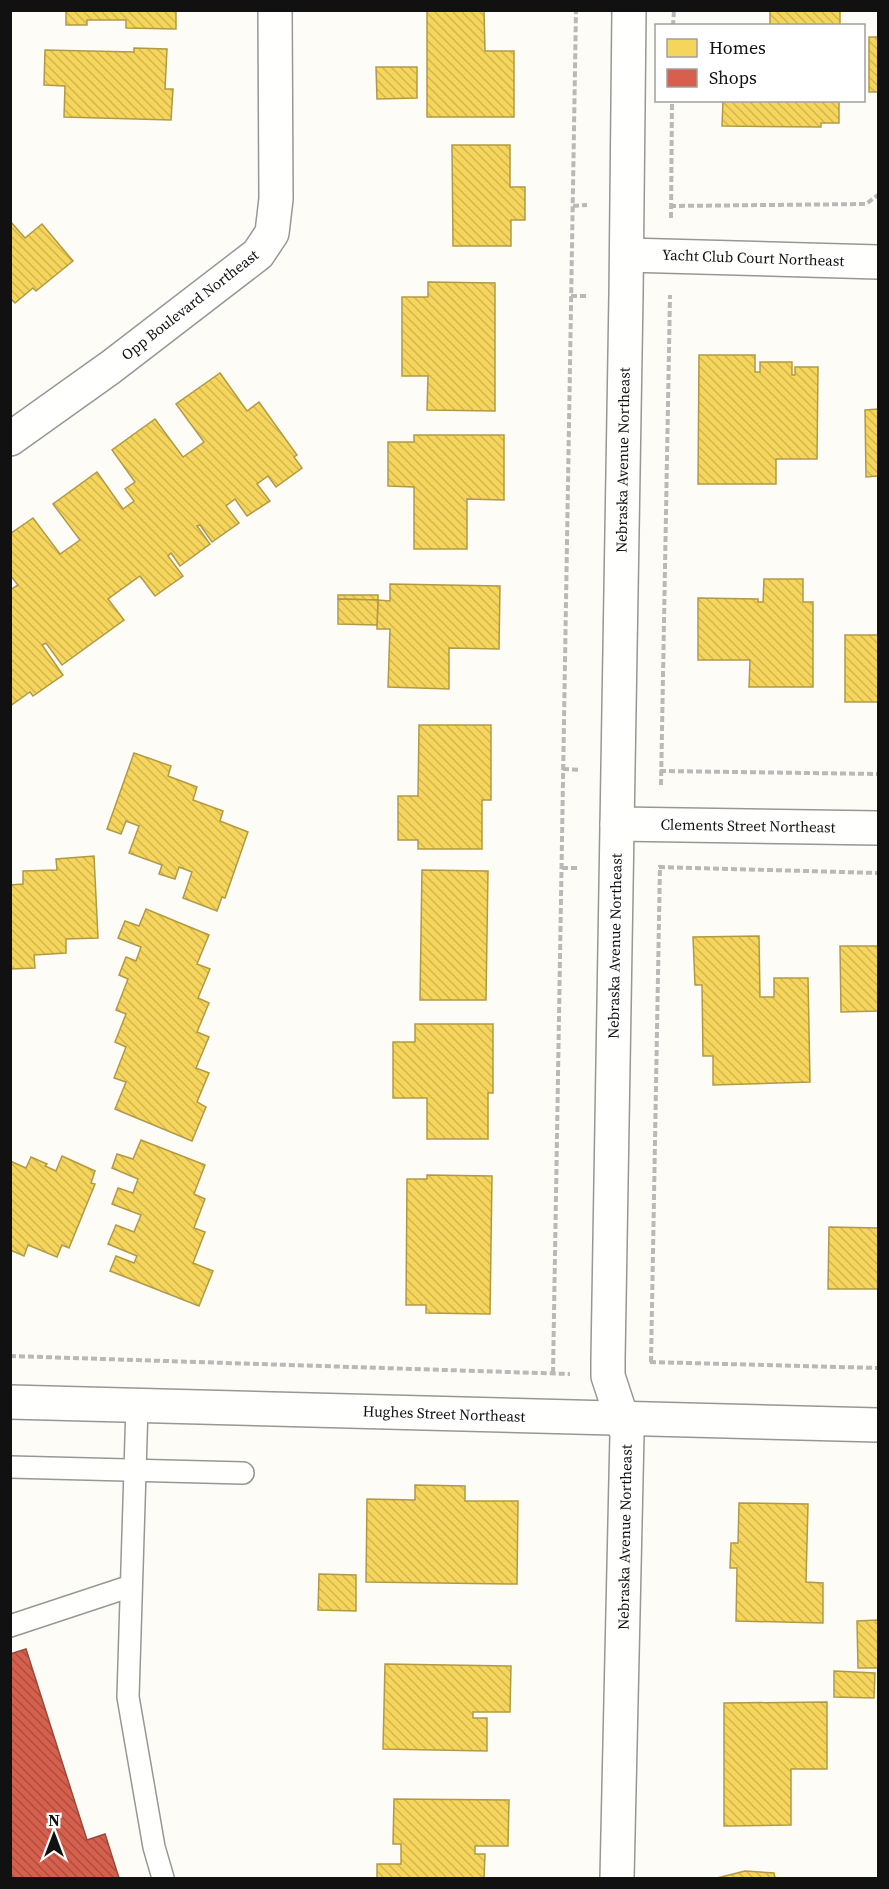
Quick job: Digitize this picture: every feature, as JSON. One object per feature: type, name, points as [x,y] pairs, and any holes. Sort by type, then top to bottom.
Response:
[{"type":"street","name":"Opp Boulevard Northeast","points":[[10,439],[111,368],[258,254],[272,233],[276,199],[275,10]]},
{"type":"street","name":"Nebraska Avenue Northeast","points":[[617,1878],[627,1434],[608,1376],[608,1360],[627,255],[629,10]]},
{"type":"street","name":"Yacht Club Court Northeast","points":[[627,255],[879,262]]},
{"type":"street","name":"Clements Street Northeast","points":[[617,824],[879,828]]},
{"type":"street","name":"Hughes Street Northeast","points":[[10,1402],[879,1425]]},
{"type":"lane","points":[[137,1406],[128,1697],[154,1847],[163,1878]]},
{"type":"lane","points":[[10,1467],[243,1473]]},
{"type":"lane","points":[[10,1626],[131,1586]]},
{"type":"path","points":[[553,1373],[576,10]]},
{"type":"path","points":[[651,1362],[672,102]]},
{"type":"path","points":[[573,206],[866,204],[879,195]]},
{"type":"path","points":[[563,770],[879,774]]},
{"type":"path","points":[[562,868],[660,867],[879,873]]},
{"type":"path","points":[[10,1356],[572,1374],[608,1360],[879,1368]]},
{"type":"building: Homes","points":[[66,10],[176,10],[176,29],[126,28],[126,20],[87,20],[87,25],[66,25]]},
{"type":"building: Homes","points":[[427,10],[484,10],[485,51],[514,51],[514,117],[427,117]]},
{"type":"building: Homes","points":[[770,10],[840,10],[840,24],[770,24]]},
{"type":"building: Homes","points":[[869,37],[878,37],[878,92],[869,92]]},
{"type":"building: Homes","points":[[134,48],[167,49],[165,89],[173,89],[171,120],[64,117],[65,86],[44,85],[45,50],[134,52]]},
{"type":"building: Homes","points":[[376,67],[417,67],[417,98],[377,99]]},
{"type":"building: Homes","points":[[723,102],[839,102],[839,123],[821,123],[821,127],[722,126]]},
{"type":"building: Homes","points":[[452,145],[510,145],[510,187],[525,187],[525,220],[511,220],[511,246],[453,246]]},
{"type":"building: Homes","points":[[10,221],[25,238],[42,224],[73,261],[36,291],[33,288],[15,303],[10,298]]},
{"type":"building: Homes","points":[[428,282],[495,283],[495,411],[427,410],[428,376],[402,376],[402,297],[428,297]]},
{"type":"building: Homes","points":[[699,355],[755,355],[755,372],[760,372],[760,362],[792,362],[792,375],[795,375],[795,367],[818,367],[817,459],[776,459],[776,484],[698,484]]},
{"type":"building: Homes","points":[[220,373],[247,411],[259,402],[297,455],[294,457],[302,468],[276,487],[268,476],[257,484],[270,501],[247,516],[235,499],[226,506],[239,523],[212,542],[200,525],[197,526],[210,544],[180,566],[171,553],[168,556],[183,576],[155,596],[140,576],[108,599],[124,620],[62,665],[46,643],[42,645],[63,675],[33,696],[30,692],[10,706],[10,590],[18,585],[10,575],[10,534],[33,518],[60,554],[80,540],[53,504],[97,472],[123,509],[134,501],[125,489],[135,482],[112,450],[155,419],[183,457],[204,442],[176,404]]},
{"type":"building: Homes","points":[[878,409],[878,476],[866,477],[865,410]]},
{"type":"building: Homes","points":[[414,435],[504,435],[504,500],[467,499],[467,549],[414,549],[414,487],[388,486],[388,442],[414,442]]},
{"type":"building: Homes","points":[[764,579],[803,579],[803,602],[813,602],[813,687],[749,687],[750,660],[698,660],[698,598],[758,599],[758,602],[763,602]]},
{"type":"building: Homes","points":[[390,584],[500,586],[499,649],[449,648],[449,689],[388,687],[390,629],[377,629],[377,625],[378,600],[390,601]]},
{"type":"building: Homes","points":[[338,595],[378,595],[378,600],[338,599]]},
{"type":"building: Homes","points":[[338,599],[378,600],[377,625],[338,624]]},
{"type":"building: Homes","points":[[845,635],[878,635],[878,702],[845,702]]},
{"type":"building: Homes","points":[[419,725],[491,725],[491,800],[482,800],[482,849],[418,849],[418,840],[398,840],[398,796],[418,796]]},
{"type":"building: Homes","points":[[134,753],[171,766],[168,776],[197,787],[193,800],[223,811],[220,821],[248,832],[225,898],[222,897],[217,911],[183,898],[192,872],[179,867],[175,879],[159,874],[162,865],[129,853],[139,826],[126,821],[121,834],[107,829]]},
{"type":"building: Homes","points":[[94,856],[98,938],[66,939],[66,953],[34,955],[35,968],[10,969],[10,885],[23,884],[23,871],[57,870],[56,859]]},
{"type":"building: Homes","points":[[422,870],[488,871],[486,1000],[420,1000]]},
{"type":"building: Homes","points":[[146,909],[209,935],[197,964],[210,969],[198,998],[209,1003],[197,1032],[209,1037],[196,1068],[209,1073],[197,1102],[206,1107],[192,1141],[115,1109],[126,1082],[114,1078],[126,1047],[115,1042],[126,1014],[116,1010],[128,979],[119,975],[126,957],[136,961],[141,947],[118,938],[125,921],[139,926]]},
{"type":"building: Homes","points":[[759,936],[760,997],[774,997],[774,978],[808,978],[810,1082],[713,1085],[713,1056],[703,1056],[702,985],[695,985],[693,937]]},
{"type":"building: Homes","points":[[840,946],[878,946],[878,1011],[841,1012]]},
{"type":"building: Homes","points":[[415,1024],[493,1024],[493,1093],[488,1093],[488,1139],[427,1139],[427,1098],[393,1098],[393,1042],[415,1042]]},
{"type":"building: Homes","points":[[141,1140],[205,1165],[194,1194],[205,1199],[194,1228],[205,1232],[193,1263],[213,1271],[199,1306],[110,1271],[116,1256],[134,1263],[137,1256],[108,1244],[116,1225],[134,1232],[141,1215],[112,1204],[118,1188],[133,1193],[138,1179],[112,1168],[117,1154],[133,1159]]},
{"type":"building: Homes","points":[[62,1156],[95,1171],[91,1183],[95,1184],[69,1248],[62,1245],[57,1257],[28,1245],[24,1256],[10,1250],[10,1161],[26,1168],[31,1157],[56,1171]]},
{"type":"building: Homes","points":[[427,1175],[492,1176],[490,1314],[426,1313],[426,1305],[406,1305],[407,1179],[427,1179]]},
{"type":"building: Homes","points":[[829,1227],[878,1228],[878,1289],[828,1289]]},
{"type":"building: Homes","points":[[415,1485],[465,1486],[465,1501],[518,1501],[517,1584],[366,1582],[367,1499],[415,1500]]},
{"type":"building: Homes","points":[[739,1503],[808,1504],[806,1582],[823,1583],[823,1623],[736,1621],[737,1568],[730,1568],[731,1543],[738,1543]]},
{"type":"building: Homes","points":[[319,1574],[356,1575],[356,1611],[318,1610]]},
{"type":"building: Homes","points":[[878,1620],[878,1668],[858,1668],[857,1621]]},
{"type":"building: Homes","points":[[385,1664],[511,1666],[510,1712],[473,1712],[473,1718],[487,1718],[487,1751],[383,1749]]},
{"type":"building: Homes","points":[[834,1671],[875,1673],[874,1698],[834,1697]]},
{"type":"building: Homes","points":[[827,1702],[827,1769],[791,1769],[791,1825],[724,1826],[724,1703]]},
{"type":"building: Homes","points":[[394,1799],[509,1800],[508,1846],[475,1846],[475,1854],[485,1854],[484,1878],[377,1878],[377,1864],[401,1864],[401,1844],[393,1844]]},
{"type":"building: Homes","points":[[745,1871],[774,1873],[775,1878],[717,1878]]},
{"type":"building: Shops","points":[[26,1649],[87,1840],[105,1834],[119,1878],[10,1878],[10,1654]]}]
